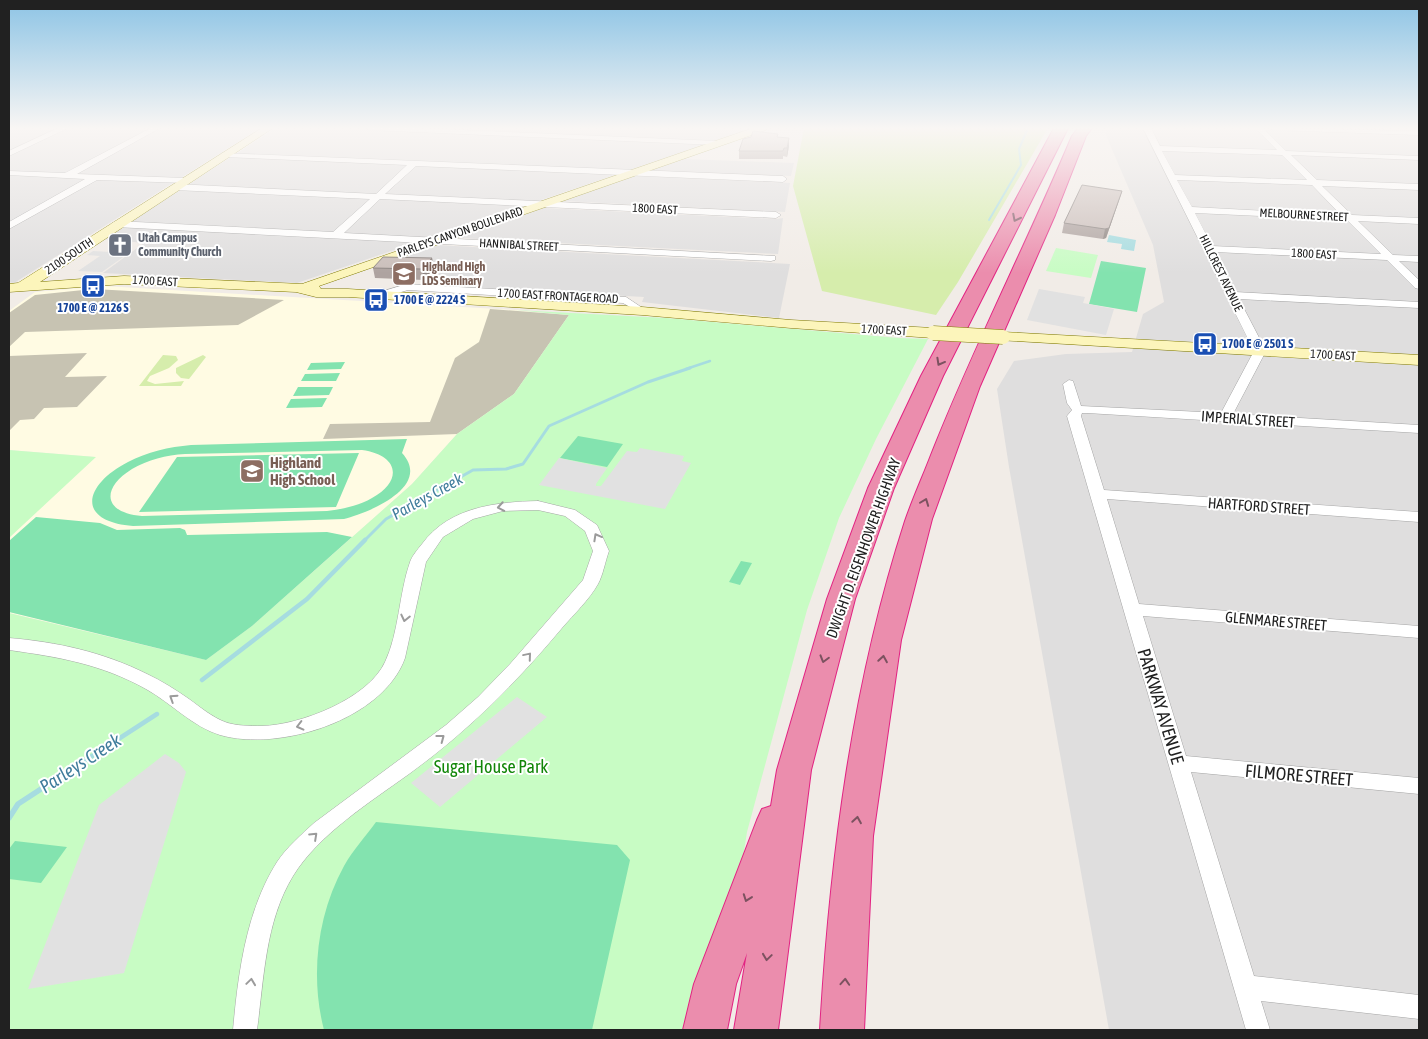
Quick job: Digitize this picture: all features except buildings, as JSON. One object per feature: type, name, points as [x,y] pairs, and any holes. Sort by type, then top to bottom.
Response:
[{"type":"highway","name":"DWIGHT D. EISENHOWER HIGHWAY","points":[[756,1030],[794,770],[841,599],[881,488],[932,376],[1036,176]]},
{"type":"highway","points":[[842,1030],[854,836],[886,640],[916,529],[969,386],[1063,176]]},
{"type":"highway","points":[[705,1030],[715,984],[794,770]]},
{"type":"street","name":"1800 EAST","points":[[81,176],[377,196],[776,215]]},
{"type":"street","name":"2100 SOUTH","points":[[13,289],[60,262],[192,176]]},
{"type":"street","points":[[335,236],[399,176]]},
{"type":"street","name":"PARLEYS CANYON BOULEVARD","points":[[301,290],[316,282],[619,176]]},
{"type":"street","points":[[729,176],[783,179]]},
{"type":"street","points":[[1309,176],[1419,286]]},
{"type":"street","points":[[9,226],[95,177]]},
{"type":"street","points":[[1173,177],[1419,187]]},
{"type":"street","name":"HILLCREST AVENUE","points":[[1173,177],[1260,351]]},
{"type":"street","name":"MELBOURNE STREET","points":[[1190,210],[1419,220]]},
{"type":"street","name":"HANNIBAL STREET","points":[[116,224],[771,258]]},
{"type":"street","name":"1800 EAST","points":[[1209,249],[1419,259]]},
{"type":"street","points":[[60,262],[57,270],[60,273],[117,276],[132,280]]},
{"type":"street","name":"1700 EAST","points":[[13,289],[132,280],[301,290],[316,293],[348,293],[642,311],[791,324],[1419,360]]},
{"type":"street","name":"2100 SOUTH","points":[[9,303],[22,294],[13,289]]},
{"type":"street","points":[[1232,295],[1419,305]]},
{"type":"street","points":[[1225,417],[1260,351]]},
{"type":"street","name":"PARKWAY AVENUE","points":[[1069,384],[1073,403],[1078,410],[1075,418],[1258,1030]]},
{"type":"street","name":"IMPERIAL STREET","points":[[1078,410],[1088,409],[1419,429]]},
{"type":"street","name":"HARTFORD STREET","points":[[1098,494],[1419,517]]},
{"type":"street","points":[[9,644],[82,655],[159,688],[220,728],[253,733],[270,732],[311,724],[336,714],[359,700],[391,668],[398,651],[418,561],[423,548],[445,527],[467,516],[491,508],[516,504],[544,505],[585,522],[598,536],[601,546],[598,570],[591,582],[510,676],[468,718],[358,799],[318,832],[285,869],[269,901],[255,953],[245,1030]]},
{"type":"street","name":"GLENMARE STREET","points":[[1132,609],[1419,632]]},
{"type":"street","name":"FILMORE STREET","points":[[1178,764],[1419,786]]},
{"type":"street","points":[[1246,987],[1419,1007]]},
{"type":"shaded area","points":[[9,176],[183,176],[14,283],[9,282]]},
{"type":"shaded area","points":[[201,176],[610,176],[297,283],[103,273],[144,243],[104,239]]},
{"type":"shaded area","points":[[634,176],[790,183],[785,212],[564,201]]},
{"type":"shaded area","points":[[1124,176],[1419,176],[1419,1030],[1109,1030],[1009,467],[997,389],[1014,361],[1066,354],[1132,352],[1143,314],[1164,302],[1153,245]]},
{"type":"shaded area","points":[[544,208],[783,218],[778,254],[458,238]]},
{"type":"shaded area","points":[[436,245],[790,264],[779,318],[642,302],[644,297],[424,285],[440,264],[389,261]]},
{"type":"shaded area","points":[[93,251],[129,253],[102,272],[78,271],[100,256],[87,255]]},
{"type":"shaded area","name":"Highland High School","points":[[104,286],[515,310],[569,315],[514,394],[457,434],[412,484],[252,626],[206,660],[9,613],[9,537],[95,457],[9,450],[9,311],[35,292]]},
{"type":"shaded area","points":[[93,289],[284,300],[238,325],[25,332],[9,347],[9,313],[35,295]]},
{"type":"shaded area","points":[[1039,289],[1085,297],[1083,303],[1114,309],[1106,335],[1027,320]]},
{"type":"shaded area","points":[[490,309],[569,315],[514,394],[457,434],[323,439],[330,424],[430,422],[455,358],[479,342]]},
{"type":"shaded area","points":[[87,353],[65,377],[107,376],[77,407],[44,408],[34,419],[20,420],[9,431],[9,356]]},
{"type":"shaded area","points":[[640,448],[684,456],[682,461],[691,463],[665,509],[539,485],[559,458],[607,468],[596,484],[596,486],[601,486],[627,451],[637,452]]},
{"type":"shaded area","points":[[517,697],[547,717],[440,807],[411,783]]},
{"type":"shaded area","points":[[165,754],[179,763],[186,772],[124,973],[28,989],[99,805]]},
{"type":"green space","points":[[795,176],[1020,176],[958,282],[936,315],[822,291],[793,186]]},
{"type":"green space","points":[[1056,248],[1098,255],[1091,278],[1046,271]]},
{"type":"green space","points":[[1101,261],[1146,268],[1137,312],[1089,304]]},
{"type":"green space","name":"Sugar House Park","points":[[515,310],[666,318],[928,339],[876,439],[839,518],[807,610],[747,832],[716,1030],[9,1030],[9,613],[206,660],[252,626],[412,484],[457,434],[514,394],[569,315]]},
{"type":"green space","points":[[163,355],[176,356],[178,360],[169,368],[150,376],[147,381],[155,384],[184,381],[181,386],[139,386]]},
{"type":"green space","points":[[203,355],[206,357],[189,379],[181,378],[176,373],[176,368]]},
{"type":"green space","points":[[345,362],[341,369],[307,370],[311,363]]},
{"type":"green space","points":[[340,373],[336,381],[301,381],[305,374]]},
{"type":"green space","points":[[298,387],[333,387],[329,395],[293,396]]},
{"type":"green space","points":[[327,398],[322,407],[286,408],[291,399]]},
{"type":"green space","points":[[578,436],[623,444],[607,467],[560,458]]},
{"type":"green space","points":[[407,439],[402,453],[409,465],[409,477],[404,487],[394,496],[368,511],[344,519],[133,526],[114,523],[101,517],[94,509],[92,500],[95,491],[113,471],[135,458],[150,453],[191,445]],"holes":[[[362,450],[383,457],[392,469],[389,484],[367,501],[339,509],[327,511],[142,516],[120,510],[111,499],[111,492],[115,484],[122,477],[132,469],[157,458],[185,454]]]},
{"type":"green space","points":[[9,450],[96,457],[9,538]]},
{"type":"green space","points":[[359,453],[336,507],[139,512],[177,457]]},
{"type":"green space","points":[[36,517],[100,523],[117,530],[180,528],[185,530],[187,535],[327,532],[352,537],[252,626],[206,660],[9,612],[9,541]]},
{"type":"green space","points":[[741,561],[752,563],[740,585],[729,582]]},
{"type":"green space","points":[[376,822],[617,845],[630,860],[592,1030],[324,1030],[317,988],[317,967],[322,925],[335,885],[344,866]]},
{"type":"green space","points":[[15,841],[67,847],[41,883],[9,879],[9,849]]},
{"type":"water","points":[[1109,235],[1136,240],[1134,251],[1121,249],[1122,244],[1107,242]]},
{"type":"waterway","name":"Parleys Creek","points":[[989,220],[1014,176]]},
{"type":"waterway","name":"Parleys Creek","points":[[686,369],[710,361]]},
{"type":"waterway","name":"Parleys Creek","points":[[365,540],[386,519],[473,470],[506,469],[523,464],[549,426],[648,382],[690,368]]},
{"type":"waterway","name":"Parleys Creek","points":[[202,680],[307,599],[365,540]]},
{"type":"waterway","name":"Parleys Creek","points":[[86,760],[157,714]]},
{"type":"waterway","name":"Parleys Creek","points":[[9,818],[18,804],[87,759]]},
{"type":"place","name":"Utah Campus Community Church","points":[[120,245]]},
{"type":"place","name":"Highland High LDS Seminary","points":[[404,274]]},
{"type":"place","name":"1700 E @ 2126 S","points":[[93,286]]},
{"type":"place","name":"1700 E @ 2224 S","points":[[376,300]]},
{"type":"place","name":"1700 E @ 2501 S","points":[[1205,344]]},
{"type":"place","name":"Highland High School","points":[[252,471]]}]
